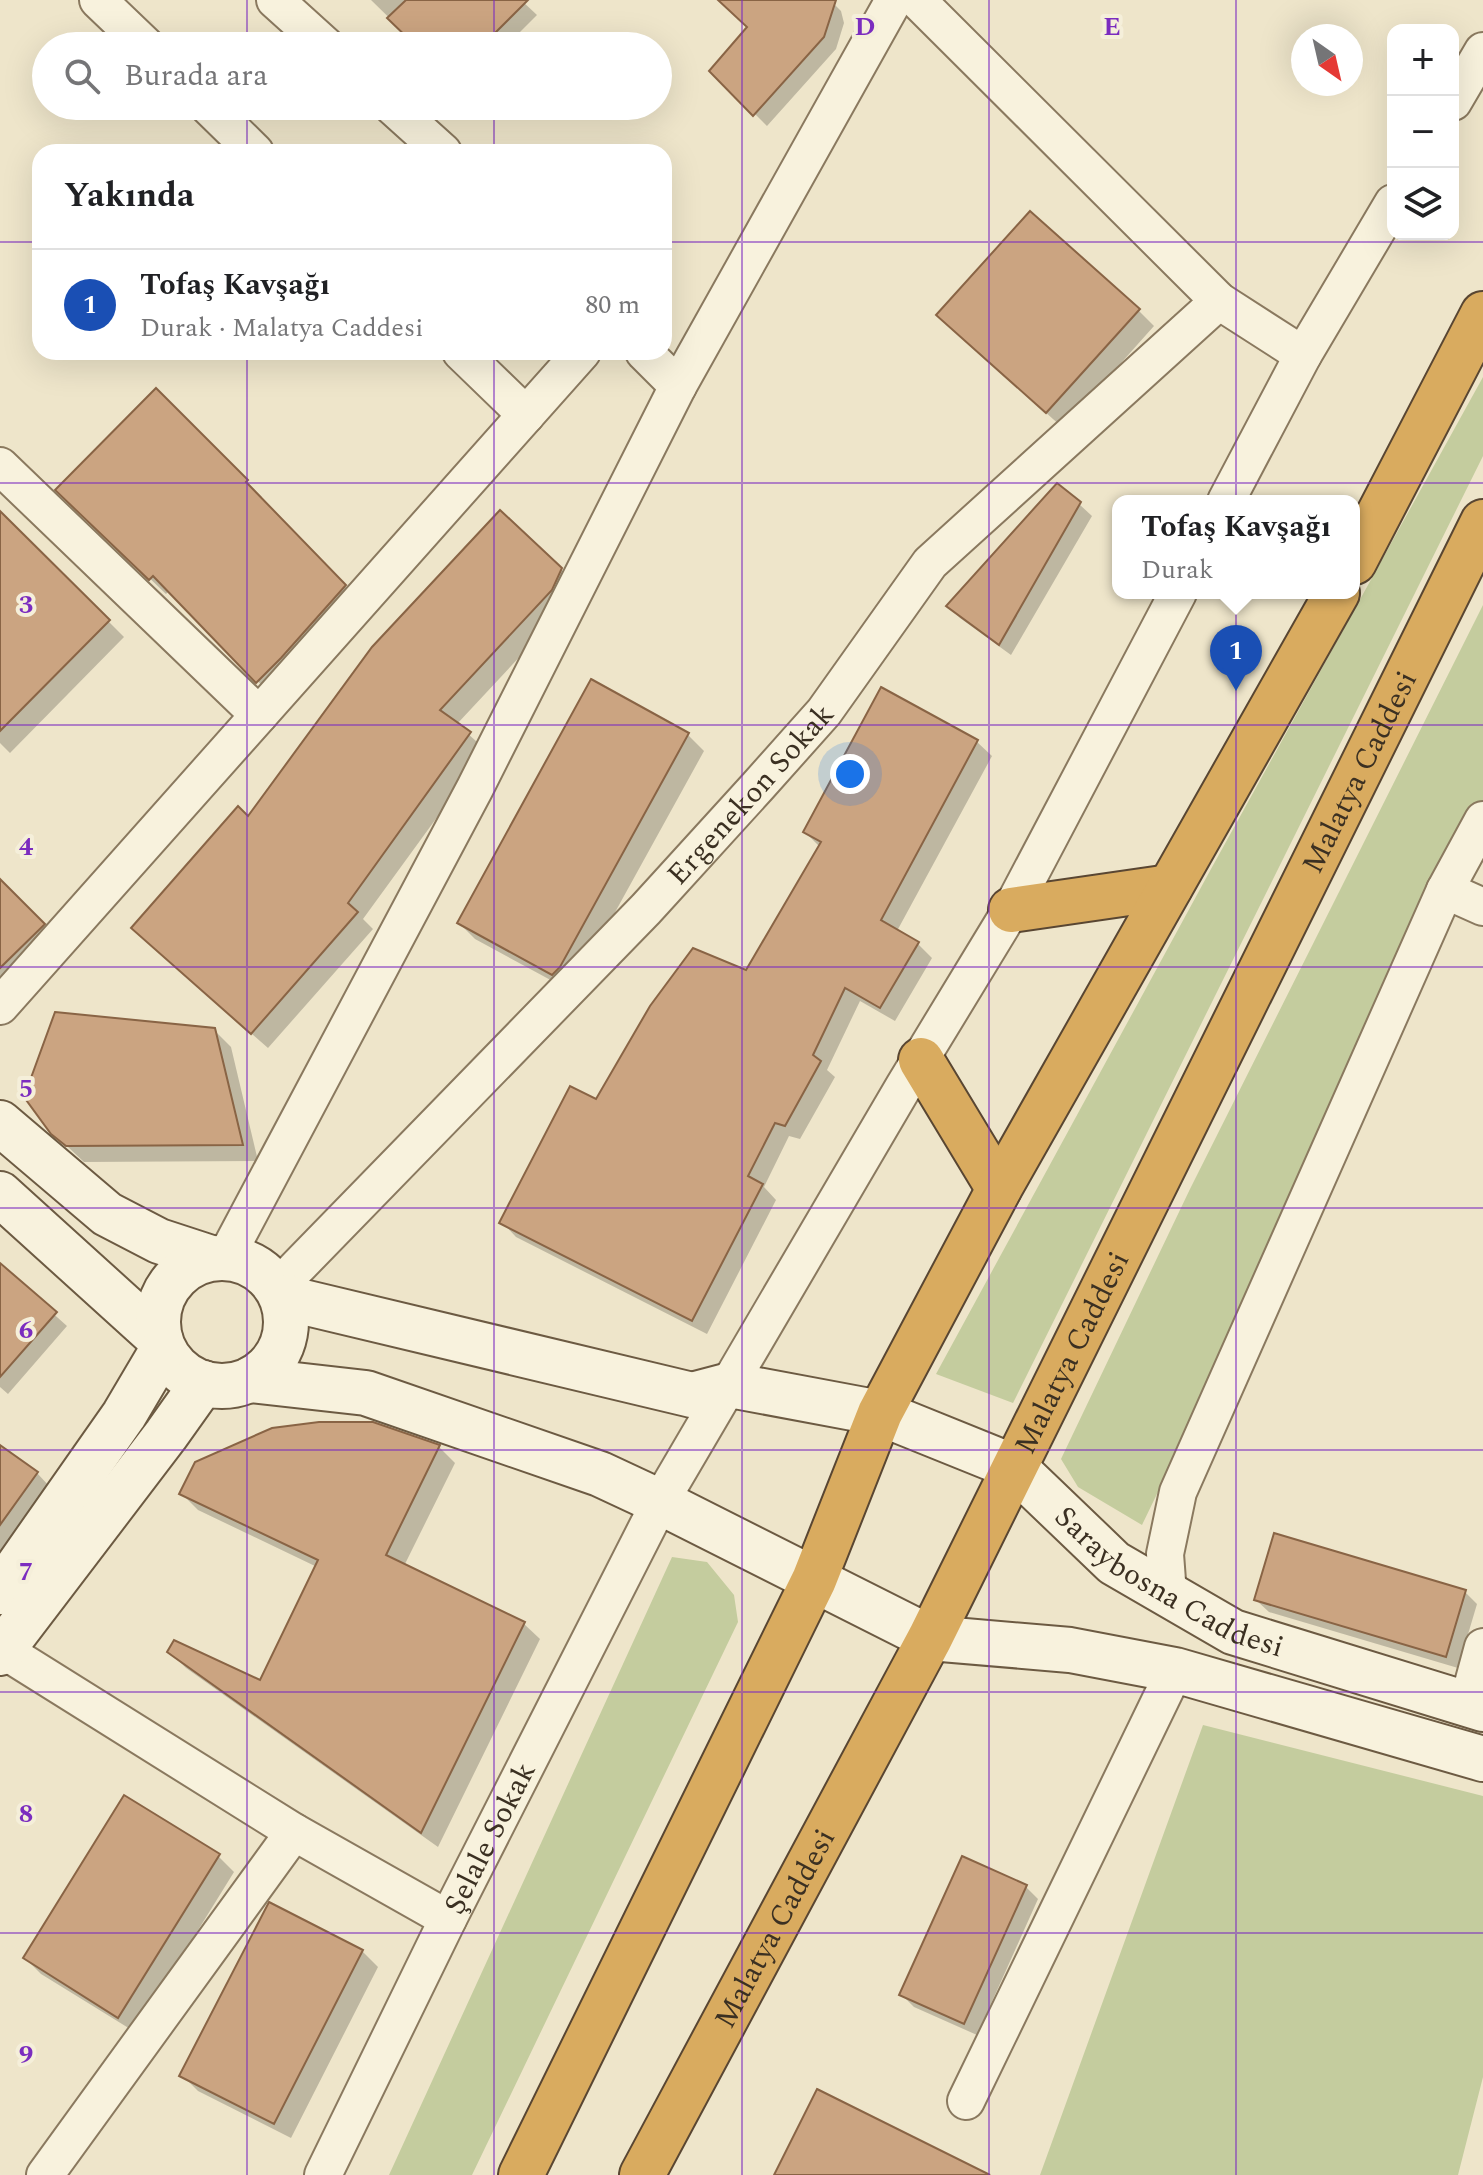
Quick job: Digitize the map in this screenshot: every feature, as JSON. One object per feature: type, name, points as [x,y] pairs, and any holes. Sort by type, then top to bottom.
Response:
[{"type":"highway","points":[[1360,550],[1483,314]]},
{"type":"highway","name":"Malatya Caddesi","points":[[642,2175],[930,1638],[1483,522]]},
{"type":"highway","points":[[521,2175],[814,1580],[880,1413],[999,1189],[1334,599]]},
{"type":"highway","points":[[1011,910],[1170,887]]},
{"type":"highway","points":[[921,1060],[999,1189]]},
{"type":"street","points":[[98,0],[131,32]]},
{"type":"street","points":[[275,0],[310,32]]},
{"type":"street","points":[[894,0],[678,386],[475,788],[218,1257],[193,1263],[179,1273],[167,1287],[157,1321],[162,1344],[173,1364],[186,1376],[203,1383],[227,1386],[250,1380],[366,1393],[600,1474],[930,1638]]},
{"type":"street","points":[[917,0],[1219,301],[1303,355]]},
{"type":"street","points":[[1457,96],[1483,51]]},
{"type":"street","points":[[222,120],[247,144]]},
{"type":"street","points":[[408,120],[434,144]]},
{"type":"street","points":[[1229,495],[1303,355],[1387,213]]},
{"type":"street","name":"Ergenekon Sokak","points":[[280,1292],[646,909],[824,712],[930,563],[1219,301]]},
{"type":"street","points":[[469,360],[526,415]]},
{"type":"street","points":[[0,1006],[575,360]]},
{"type":"street","points":[[652,360],[678,386]]},
{"type":"street","points":[[0,466],[259,715]]},
{"type":"street","name":"Şelale Sokak","points":[[323,2175],[448,1919],[660,1502],[1011,910],[1175,599]]},
{"type":"street","points":[[1168,1594],[1165,1554],[1178,1492],[1445,890],[1483,820]]},
{"type":"street","points":[[1445,890],[1483,907]]},
{"type":"street","points":[[0,1123],[107,1214],[159,1241],[246,1261],[264,1272],[280,1292],[287,1315],[285,1335],[278,1353],[266,1368],[250,1380]]},
{"type":"street","points":[[0,1194],[162,1344]]},
{"type":"street","points":[[280,1292],[692,1395],[730,1385]]},
{"type":"street","points":[[0,1592],[124,1415],[162,1344]]},
{"type":"street","points":[[203,1383],[1,1651],[294,1832],[448,1919]]},
{"type":"street","name":"Saraybosna Caddesi","points":[[730,1385],[880,1413],[1014,1467],[1114,1563],[1233,1632],[1475,1707]]},
{"type":"street","name":"Saraybosna Caddesi","points":[[930,1638],[1070,1650],[1175,1670],[1483,1759]]},
{"type":"street","points":[[1475,1707],[1483,1647]]},
{"type":"street","points":[[966,2101],[1175,1670]]},
{"type":"street","points":[[45,2175],[294,1832]]},
{"type":"green space","points":[[1483,377],[1483,456],[1013,1403],[936,1374],[1211,869]]},
{"type":"green space","points":[[1483,605],[1483,818],[1142,1525],[1078,1487],[1061,1459],[1190,1189]]},
{"type":"green space","points":[[672,1557],[707,1562],[734,1595],[738,1622],[472,2175],[389,2175]]},
{"type":"green space","points":[[1203,1725],[1483,1796],[1483,2077],[1458,2175],[1040,2175]]},
{"type":"building","points":[[406,0],[528,0],[496,32],[402,32],[387,18]]},
{"type":"building","points":[[718,0],[836,0],[824,37],[753,116],[709,71],[747,27]]},
{"type":"building","points":[[1030,211],[1140,309],[1046,413],[936,315]]},
{"type":"building","points":[[156,388],[346,585],[256,683],[153,576],[149,580],[55,490]]},
{"type":"building","points":[[1057,483],[1081,502],[999,645],[946,606]]},
{"type":"building","points":[[500,510],[562,568],[552,590],[440,710],[471,732],[348,903],[358,912],[251,1034],[131,928],[238,806],[248,816],[372,647]]},
{"type":"building","points":[[0,511],[110,620],[0,731]]},
{"type":"building","points":[[591,679],[689,733],[560,967],[552,975],[457,923]]},
{"type":"building","points":[[881,687],[978,740],[881,920],[919,942],[880,1008],[845,988],[813,1055],[821,1061],[785,1126],[775,1123],[748,1176],[763,1184],[692,1321],[499,1223],[570,1086],[596,1099],[650,1006],[693,948],[746,970],[821,842],[803,832]]},
{"type":"building","points":[[0,879],[45,924],[0,968]]},
{"type":"building","points":[[55,1012],[215,1028],[243,1145],[66,1146],[51,1134],[24,1097]]},
{"type":"building","points":[[0,1263],[57,1312],[0,1377]]},
{"type":"building","points":[[319,1422],[373,1422],[440,1445],[386,1555],[525,1622],[421,1833],[167,1652],[174,1640],[260,1680],[318,1560],[179,1494],[195,1462],[272,1428]]},
{"type":"building","points":[[0,1445],[38,1472],[0,1525]]},
{"type":"building","points":[[1274,1533],[1466,1590],[1446,1657],[1254,1600]]},
{"type":"building","points":[[124,1795],[220,1854],[118,2018],[23,1958]]},
{"type":"building","points":[[962,1856],[1027,1885],[964,2024],[899,1995]]},
{"type":"building","points":[[269,1902],[363,1950],[274,2124],[179,2076]]},
{"type":"building","points":[[817,2089],[990,2175],[774,2175]]},
{"type":"place","name":"Tofaş Kavşağı","points":[[1236,691]]}]
